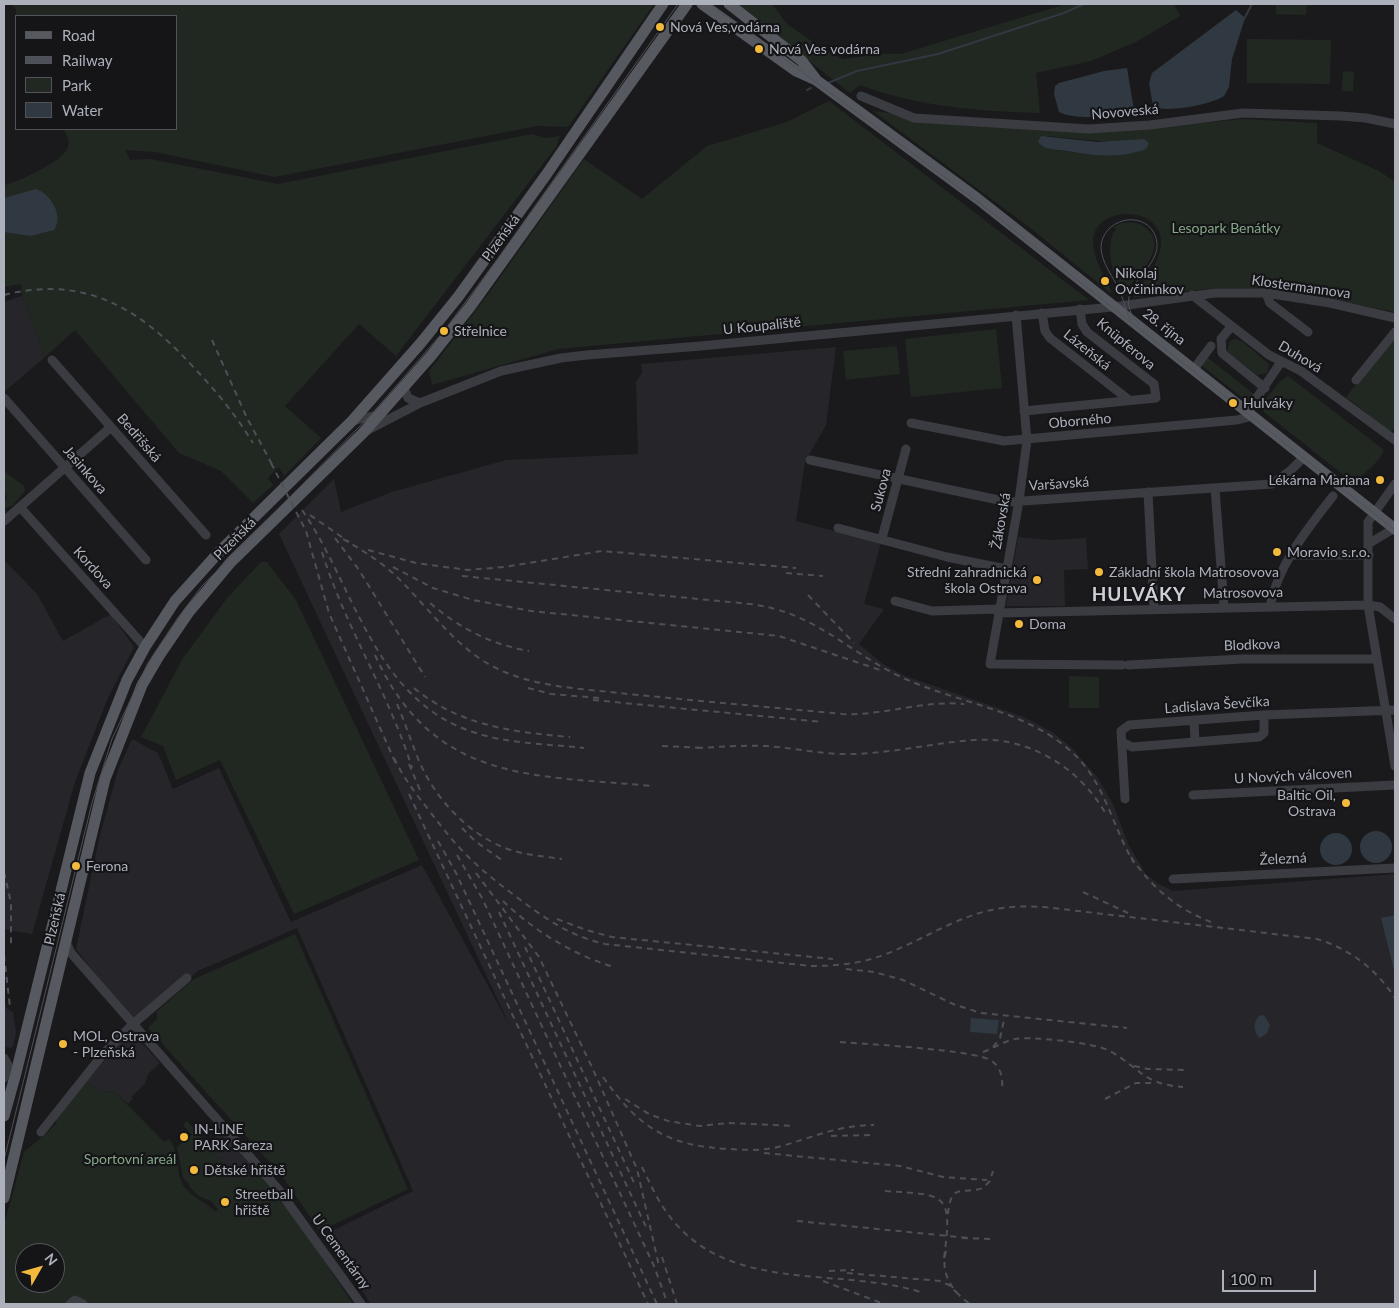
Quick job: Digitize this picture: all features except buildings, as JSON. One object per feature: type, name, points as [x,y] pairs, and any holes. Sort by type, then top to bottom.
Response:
[{"type":"main road","name":"Plzeňská","points":[[4,1116],[90,773],[124,687],[145,647],[176,601],[220,551],[352,421],[420,344],[458,297],[546,175],[663,4]]},
{"type":"main road","name":"Plzeňská","points":[[4,1198],[105,780],[142,685],[158,656],[189,612],[231,562],[381,414],[470,307],[687,4]]},
{"type":"main road","name":"28. října","points":[[702,4],[796,71],[816,80],[970,194],[1395,528]]},
{"type":"main road","name":"28. října","points":[[729,4],[802,61],[816,80]]},
{"type":"street","name":"Novoveská","points":[[860,96],[914,118],[1088,129],[1150,125],[1243,113],[1341,116],[1366,118],[1395,124]]},
{"type":"street","points":[[1266,293],[1270,303],[1308,332]]},
{"type":"street","name":"Klostermannova","points":[[1114,306],[1192,295],[1266,293],[1330,303],[1395,318]]},
{"type":"street","name":"Duhová","points":[[1192,295],[1231,327],[1281,362],[1301,371],[1395,440]]},
{"type":"street","name":"U Koupaliště","points":[[352,421],[420,403],[501,371],[561,358],[1114,306]]},
{"type":"street","name":"Knüpferova","points":[[1080,309],[1082,324],[1087,332],[1154,384],[1156,398],[1128,400]]},
{"type":"street","name":"Lázeňská","points":[[1042,313],[1045,331],[1050,338],[1128,400]]},
{"type":"street","name":"Žákovská","points":[[990,664],[1019,501],[1027,440],[1016,315]]},
{"type":"street","points":[[1231,327],[1222,339],[1222,353],[1265,388]]},
{"type":"street","points":[[1356,380],[1395,332]]},
{"type":"street","points":[[1194,369],[1211,346]]},
{"type":"street","name":"Bedřišská","points":[[52,360],[206,535]]},
{"type":"street","points":[[1250,414],[1281,362]]},
{"type":"street","points":[[404,388],[408,398],[420,403]]},
{"type":"street","name":"Jasinkova","points":[[4,398],[146,560]]},
{"type":"street","points":[[1024,411],[1128,400]]},
{"type":"street","name":"U Koupaliště","points":[[363,433],[420,403]]},
{"type":"street","name":"Oborného","points":[[911,423],[934,429],[1004,441],[1241,420],[1250,414]]},
{"type":"street","points":[[4,521],[111,427]]},
{"type":"street","name":"Sukova","points":[[882,538],[906,449]]},
{"type":"street","name":"Varšavská","points":[[810,460],[1008,502],[1272,484],[1290,471],[1304,457]]},
{"type":"street","points":[[1395,486],[1368,520],[1368,605],[1377,659],[1391,711],[1395,766]]},
{"type":"street","points":[[1215,488],[1224,607]]},
{"type":"street","points":[[1148,492],[1154,610]]},
{"type":"street","points":[[1270,606],[1273,590],[1292,555],[1308,529],[1334,496]]},
{"type":"street","name":"Kordova","points":[[20,507],[145,647]]},
{"type":"street","points":[[838,528],[882,538],[947,557],[1006,568]]},
{"type":"street","points":[[1368,544],[1395,528]]},
{"type":"street","points":[[1292,555],[1369,555]]},
{"type":"street","name":"Matrosovova","points":[[895,602],[932,611],[1154,610],[1368,605]]},
{"type":"street","points":[[1368,605],[1380,607],[1395,619]]},
{"type":"street","name":"Blodkova","points":[[990,664],[1125,665],[1242,659],[1377,659]]},
{"type":"street","name":"Ladislava Ševčíka","points":[[1122,742],[1121,731],[1129,725],[1264,715],[1391,711]]},
{"type":"street","points":[[1125,799],[1122,742],[1132,747],[1262,736],[1264,715]]},
{"type":"street","points":[[1194,720],[1195,742]]},
{"type":"street","name":"U Nových válcoven","points":[[1193,795],[1395,785]]},
{"type":"street","name":"Železná","points":[[1173,879],[1395,868]]},
{"type":"street","name":"U Cementárny","points":[[66,942],[71,953],[278,1189],[361,1304]]},
{"type":"street","points":[[41,1132],[104,1053],[133,1024],[187,978]]},
{"type":"street","points":[[4,1058],[8,1065],[4,1078]]},
{"type":"street","points":[[70,1304],[75,1300],[83,1304]]},
{"type":"shaded area","points":[[22,296],[45,357],[4,392],[4,302]]},
{"type":"shaded area","points":[[836,347],[826,425],[805,462],[796,521],[881,543],[864,604],[884,609],[859,644],[883,664],[905,676],[1024,717],[1052,732],[1071,747],[1097,777],[1113,804],[1128,844],[1146,874],[1159,884],[1173,891],[1395,874],[1395,1304],[371,1304],[324,1235],[413,1191],[297,928],[198,971],[133,1024],[76,949],[99,839],[118,770],[132,739],[158,753],[173,789],[219,768],[291,922],[422,865],[510,1026],[279,534],[334,479],[341,512],[392,492],[506,460],[638,454],[636,382],[642,373],[641,364]]},
{"type":"shaded area","name":"Střední zahradnická škola Ostrava","points":[[1018,537],[1050,540],[1086,538],[1088,569],[1064,570],[1065,606],[1006,606]]},
{"type":"shaded area","name":"Ferona","points":[[4,560],[37,594],[63,641],[111,614],[134,647],[107,700],[75,782],[32,934],[4,929]]},
{"type":"shaded area","points":[[4,995],[6,1008],[13,1012],[16,1032],[13,1047],[10,1048],[4,1047]]},
{"type":"shaded area","points":[[130,1030],[160,1063],[148,1074],[145,1084],[131,1097],[133,1099],[128,1104],[114,1091],[100,1092],[87,1081]]},
{"type":"shaded area","points":[[224,1129],[255,1168],[240,1182],[207,1144]]},
{"type":"green space","points":[[12,4],[654,4],[568,127],[537,126],[275,177],[155,152],[125,150],[130,160],[150,159],[278,184],[532,134],[545,138],[560,136],[556,147],[396,356],[359,324],[285,406],[321,438],[284,476],[279,467],[268,478],[273,485],[253,503],[221,471],[179,453],[75,330],[45,357],[22,296],[21,284],[4,287],[4,185],[40,170],[59,158],[65,152],[69,142],[64,130],[178,130],[178,15],[16,15],[16,9]]},
{"type":"green space","points":[[736,4],[772,4],[787,24],[826,51],[843,59],[878,54],[901,54],[1066,4],[1174,4],[1180,16],[1136,42],[1091,61],[1036,73],[1040,113],[971,109],[927,103],[860,85],[850,93]]},
{"type":"green space","points":[[1276,4],[1307,4],[1306,15],[1276,14]]},
{"type":"green space","points":[[1247,39],[1331,40],[1330,84],[1247,83]]},
{"type":"green space","points":[[1343,71],[1354,72],[1353,91],[1342,91]]},
{"type":"green space","points":[[829,101],[1089,300],[558,349],[432,385],[429,371],[486,297],[584,159],[642,199],[707,146],[787,122]]},
{"type":"green space","name":"Lesopark Benátky","points":[[873,111],[981,125],[1087,129],[1244,119],[1317,123],[1317,143],[1379,171],[1395,182],[1395,312],[1280,289],[1215,288],[1133,298],[1154,266],[1161,244],[1159,231],[1152,222],[1141,216],[1128,214],[1116,215],[1104,220],[1096,229],[1093,241],[1097,262],[1113,295],[1029,227]],"holes":[[[1047,136],[1109,142],[1146,149],[1122,155],[1098,155],[1049,149]]]},
{"type":"green space","points":[[1122,223],[1142,225],[1153,237],[1154,245],[1153,253],[1149,260],[1128,288],[1123,288],[1115,276],[1110,250],[1116,229],[1114,227]]},
{"type":"green space","points":[[996,329],[1002,388],[911,397],[905,339]]},
{"type":"green space","points":[[1395,338],[1395,427],[1391,432],[1346,397]]},
{"type":"green space","points":[[1236,339],[1243,342],[1269,364],[1267,373],[1257,375],[1227,351],[1230,341]]},
{"type":"green space","points":[[897,346],[900,374],[846,380],[843,351]]},
{"type":"green space","points":[[1207,357],[1255,395],[1249,403],[1201,365]]},
{"type":"green space","points":[[1288,376],[1384,450],[1378,460],[1355,484],[1259,408],[1280,381]]},
{"type":"green space","points":[[4,471],[24,486],[25,491],[13,505],[6,508],[4,506],[7,496],[4,493]]},
{"type":"green space","points":[[261,562],[267,562],[296,600],[419,860],[294,914],[220,760],[176,780],[163,746],[141,737],[183,658],[228,597]]},
{"type":"green space","points":[[1069,676],[1099,677],[1099,708],[1069,708]]},
{"type":"green space","points":[[295,934],[408,1189],[320,1231],[282,1176],[148,1028],[157,1019],[157,1011],[194,979]]},
{"type":"green space","name":"Sportovní areál","points":[[87,1081],[100,1092],[114,1091],[164,1142],[169,1139],[176,1154],[179,1176],[183,1186],[216,1212],[218,1210],[234,1229],[211,1201],[198,1196],[183,1178],[177,1147],[192,1135],[183,1125],[187,1121],[240,1182],[255,1168],[276,1189],[353,1304],[4,1304],[4,1225],[24,1152],[57,1122],[55,1119]]},
{"type":"water","points":[[1236,10],[1245,18],[1232,59],[1229,87],[1224,96],[1210,102],[1188,107],[1167,109],[1153,106],[1149,83],[1152,73]]},
{"type":"water","points":[[1127,68],[1134,110],[1118,115],[1096,117],[1066,115],[1059,112],[1054,94],[1055,86],[1059,83],[1104,71]]},
{"type":"water","points":[[1041,136],[1098,142],[1144,139],[1149,143],[1146,149],[1136,152],[1117,155],[1097,155],[1048,148],[1038,142]]},
{"type":"water","points":[[36,189],[51,200],[57,212],[57,224],[54,230],[30,236],[4,232],[4,198]]},
{"type":"water","points":[[1376,831],[1382,832],[1387,836],[1391,841],[1391,853],[1387,858],[1382,862],[1376,863],[1370,862],[1365,858],[1361,853],[1360,847],[1361,841],[1365,836],[1370,832]]},
{"type":"water","points":[[1336,833],[1342,834],[1347,838],[1351,843],[1351,855],[1347,860],[1342,864],[1336,865],[1330,864],[1325,860],[1321,855],[1320,849],[1321,843],[1325,838],[1330,834]]},
{"type":"water","points":[[1395,915],[1395,974],[1381,918]]},
{"type":"water","points":[[1264,1015],[1270,1025],[1267,1033],[1260,1038],[1256,1033],[1255,1024],[1259,1016]]},
{"type":"water","points":[[971,1018],[999,1020],[997,1034],[970,1032]]},
{"type":"waterway","points":[[828,83],[857,71],[938,54],[1064,13],[1084,4]]},
{"type":"waterway","points":[[1244,19],[1252,4]]},
{"type":"waterway","points":[[807,90],[811,88]]},
{"type":"tram line","points":[[4,1160],[92,803],[112,739],[148,663],[177,619],[202,586],[369,417],[444,331],[499,257],[678,4]]},
{"type":"tram line","points":[[710,4],[977,201],[1395,530]]},
{"type":"tram line","points":[[1131,320],[1117,286],[1105,264],[1101,247],[1103,238],[1108,230],[1115,224],[1132,220],[1140,221],[1148,226],[1154,233],[1157,246],[1154,257],[1133,288],[1129,299],[1130,311],[1139,324]]},
{"type":"railway","points":[[4,295],[34,290],[62,290],[88,294],[112,303],[134,315],[156,331],[205,379],[234,415],[253,443]]},
{"type":"railway","points":[[212,340],[247,418],[274,468]]},
{"type":"railway","points":[[271,463],[306,531],[329,613],[396,764]]},
{"type":"railway","points":[[302,510],[321,540],[371,638],[390,669],[413,696],[441,718],[489,737],[516,742],[584,748]]},
{"type":"railway","points":[[310,515],[349,542]]},
{"type":"railway","points":[[335,538],[359,570],[425,677]]},
{"type":"railway","points":[[343,539],[371,556],[390,571],[449,633],[472,653],[501,671],[536,682],[554,686],[628,694],[842,714],[872,713],[933,704],[964,704]]},
{"type":"railway","points":[[368,550],[416,563],[468,570],[504,567],[602,551],[796,568]]},
{"type":"railway","points":[[322,552],[343,607],[391,713],[412,768]]},
{"type":"railway","points":[[393,567],[433,588],[473,600],[531,611],[779,636],[880,670]]},
{"type":"railway","points":[[786,573],[823,576]]},
{"type":"railway","points":[[462,576],[750,604],[773,608],[793,615],[811,623],[899,676],[921,686],[1015,718],[1037,728],[1058,741],[1077,757],[1095,781],[1134,863]]},
{"type":"railway","points":[[808,595],[854,643]]},
{"type":"railway","points":[[430,603],[476,634],[501,644],[529,651]]},
{"type":"railway","points":[[375,655],[399,697],[426,728],[457,750],[490,764],[527,773],[567,779],[653,786]]},
{"type":"railway","points":[[414,688],[450,711],[488,725],[528,733],[570,737]]},
{"type":"railway","points":[[528,688],[551,694],[600,698]]},
{"type":"railway","points":[[593,700],[823,722]]},
{"type":"railway","points":[[397,704],[426,775],[443,801],[465,824],[505,848],[526,854],[562,859]]},
{"type":"railway","points":[[697,748],[766,746],[853,754],[883,752],[959,741],[994,740],[1014,743],[1032,749],[1067,769],[1082,782],[1106,814]]},
{"type":"railway","points":[[662,746],[704,748]]},
{"type":"railway","points":[[394,758],[409,785],[438,823],[477,865],[500,885],[557,925],[580,936],[605,944],[811,966],[839,965],[867,960],[886,954],[948,925],[987,911],[1001,908],[1044,907],[1317,939],[1340,948],[1361,961],[1371,969],[1395,998]]},
{"type":"railway","points":[[409,764],[420,790]]},
{"type":"railway","points":[[409,794],[648,1304]]},
{"type":"railway","points":[[462,828],[475,841],[503,861]]},
{"type":"railway","points":[[438,841],[456,873],[657,1304]]},
{"type":"railway","points":[[457,855],[482,898],[654,1266],[667,1302]]},
{"type":"railway","points":[[1131,857],[1147,878],[1166,896],[1187,911],[1211,922]]},
{"type":"railway","points":[[4,872],[11,903],[11,945]]},
{"type":"railway","points":[[476,873],[539,957],[591,1065],[637,1169],[659,1266]]},
{"type":"railway","points":[[1083,892],[1128,913]]},
{"type":"railway","points":[[503,901],[527,922],[554,940],[584,956],[614,967]]},
{"type":"railway","points":[[499,912],[647,1229]]},
{"type":"railway","points":[[557,919],[612,937],[833,959]]},
{"type":"railway","points":[[525,947],[636,1187]]},
{"type":"railway","points":[[4,955],[10,1007]]},
{"type":"railway","points":[[846,969],[874,972],[903,980],[953,1004],[981,1013],[1127,1028]]},
{"type":"railway","points":[[993,1047],[1000,1038],[1004,1020]]},
{"type":"railway","points":[[983,1052],[1007,1041],[1023,1038],[1092,1045],[1110,1051],[1150,1079],[1159,1083],[1183,1087]]},
{"type":"railway","points":[[840,1042],[944,1051],[982,1057],[992,1061],[998,1067],[1002,1077],[1002,1089]]},
{"type":"railway","points":[[1134,1066],[1148,1069],[1185,1070]]},
{"type":"railway","points":[[603,1077],[629,1109],[642,1121],[656,1131],[688,1144],[741,1150],[766,1149],[848,1127],[874,1125]]},
{"type":"railway","points":[[1105,1099],[1136,1083],[1153,1083]]},
{"type":"railway","points":[[625,1099],[649,1114],[668,1121],[700,1126],[728,1123],[794,1126]]},
{"type":"railway","points":[[831,1136],[873,1135]]},
{"type":"railway","points":[[764,1153],[900,1166],[943,1177],[987,1180]]},
{"type":"railway","points":[[642,1167],[664,1209],[686,1234],[705,1249],[727,1260],[776,1272],[879,1283],[923,1293]]},
{"type":"railway","points":[[948,1214],[949,1204],[955,1194],[983,1188],[990,1181],[993,1171]]},
{"type":"railway","points":[[885,1191],[921,1194],[941,1201],[947,1220],[944,1258]]},
{"type":"railway","points":[[797,1221],[969,1238]]},
{"type":"railway","points":[[962,1238],[991,1239]]},
{"type":"railway","points":[[946,1251],[945,1267],[949,1281],[958,1294],[970,1304]]},
{"type":"railway","points":[[662,1257],[677,1304]]},
{"type":"railway","points":[[829,1271],[854,1270]]},
{"type":"railway","points":[[847,1273],[940,1281],[949,1285],[961,1297]]},
{"type":"railway","points":[[823,1281],[884,1304]]},
{"type":"place","name":"Nová Ves,vodárna","points":[[660,27]]},
{"type":"place","name":"Nová Ves vodárna","points":[[759,49]]},
{"type":"place","name":"Nikolaj Ovčininkov","points":[[1105,281]]},
{"type":"place","name":"Střelnice","points":[[444,331]]},
{"type":"place","name":"Hulváky","points":[[1233,403]]},
{"type":"place","name":"Lékárna Mariana","points":[[1380,480]]},
{"type":"place","name":"Moravio s.r.o.","points":[[1277,552]]},
{"type":"place","name":"Základní škola Matrosovova","points":[[1099,572]]},
{"type":"place","name":"Střední zahradnická škola Ostrava","points":[[1037,580]]},
{"type":"place","name":"Doma","points":[[1019,624]]},
{"type":"place","name":"Baltic Oil, Ostrava","points":[[1346,803]]},
{"type":"place","name":"Ferona","points":[[76,866]]},
{"type":"place","name":"MOL, Ostrava - Plzeňská","points":[[63,1044]]},
{"type":"place","name":"IN-LINE PARK Sareza","points":[[184,1137]]},
{"type":"place","name":"Dětské hřiště","points":[[194,1170]]},
{"type":"place","name":"Streetball hřiště","points":[[225,1202]]},
{"type":"district","name":"HULVÁKY","points":[[1139,595]]}]
